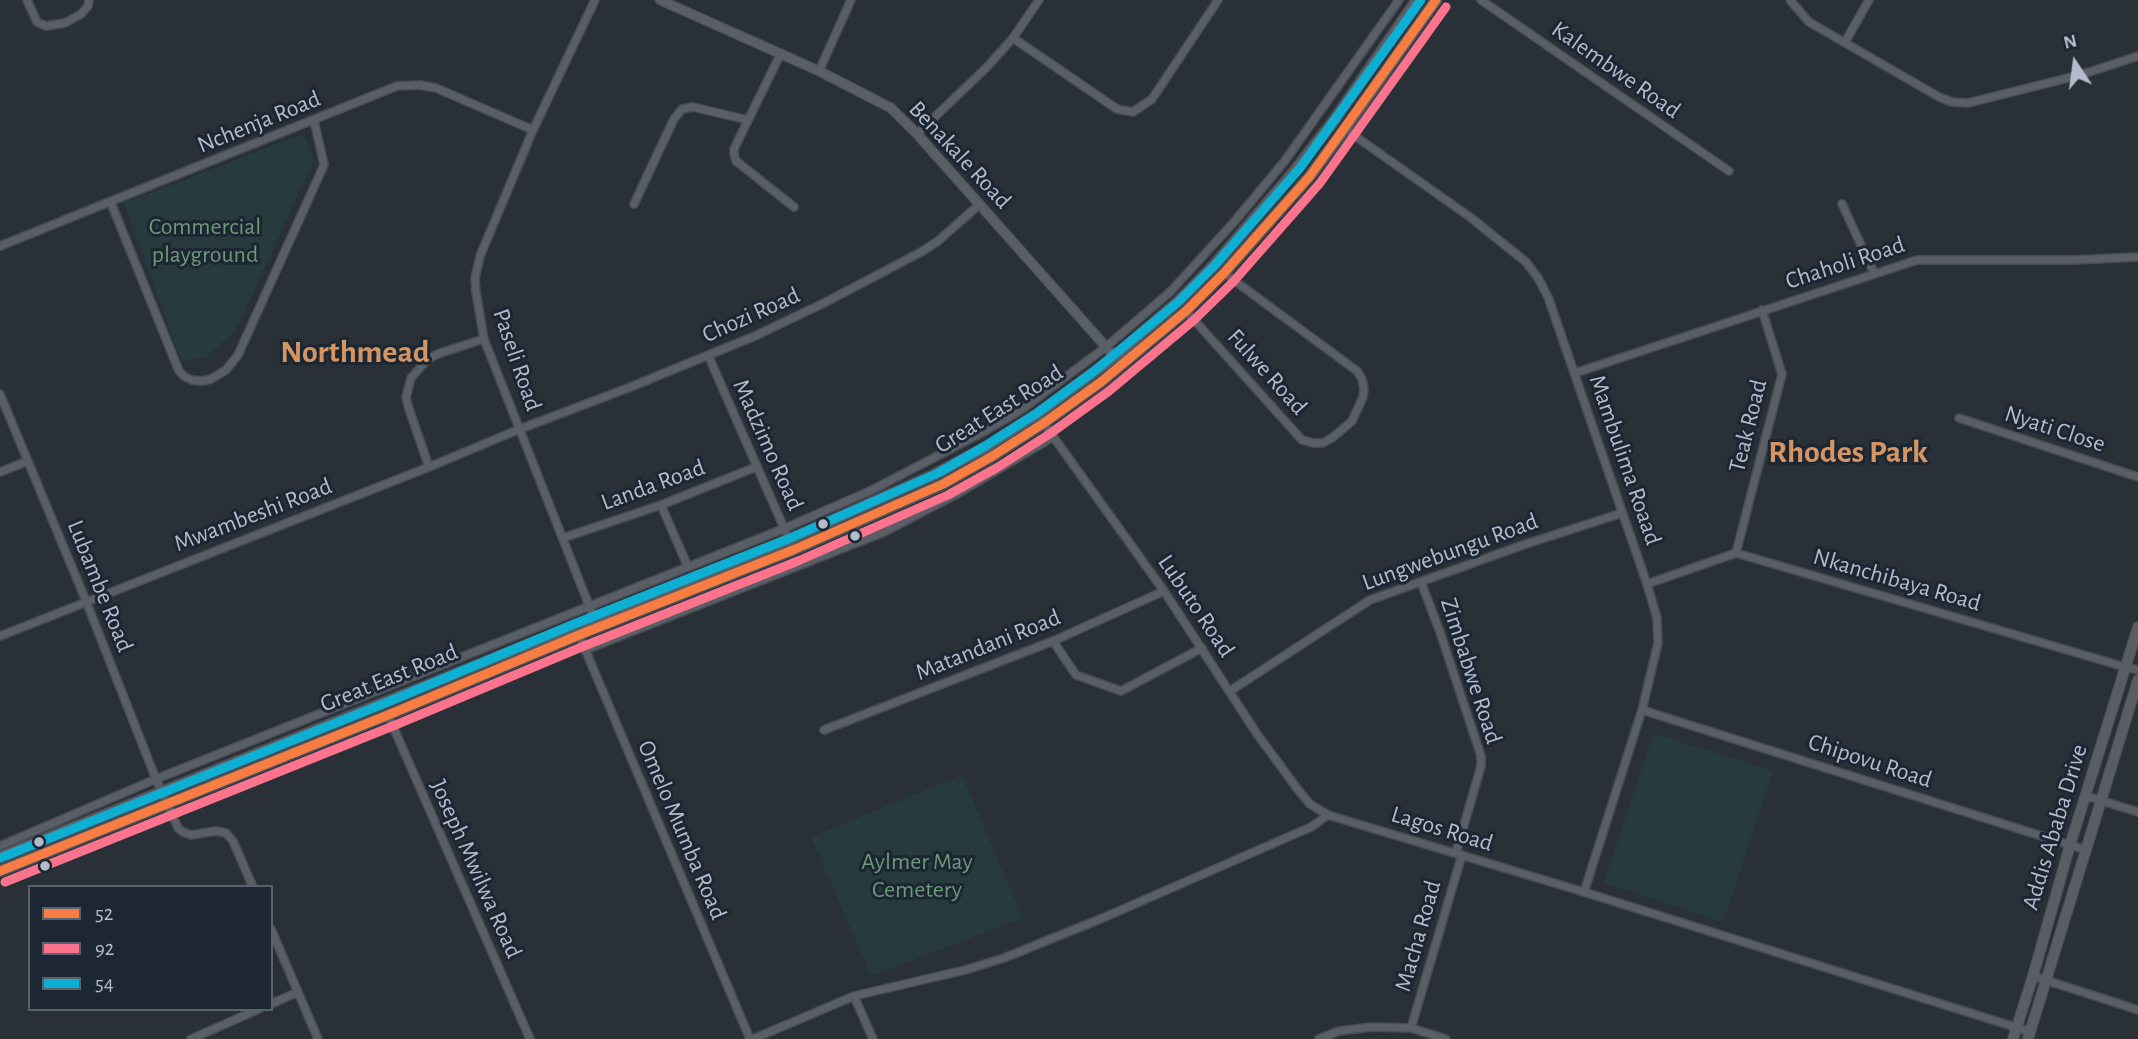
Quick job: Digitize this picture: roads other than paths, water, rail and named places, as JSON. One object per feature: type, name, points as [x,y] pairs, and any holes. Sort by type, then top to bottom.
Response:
[{"type":"main road","name":"Great East Road","points":[[0,856],[388,715],[943,484],[991,457],[1115,357],[1180,300],[1216,263],[1293,173],[1417,0]]},
{"type":"main road","name":"Great East Road","points":[[1041,419],[1101,382],[1186,312],[1224,273],[1310,176],[1436,0]]},
{"type":"main road","name":"Great East Road","points":[[0,871],[164,798],[594,618],[791,545]]},
{"type":"main road","name":"Addis Ababa Drive","points":[[2013,1039],[2138,627]]},
{"type":"main road","name":"Addis Ababa Drive","points":[[2029,1036],[2138,680]]},
{"type":"street","points":[[27,0],[37,22],[46,26],[65,23],[81,14],[86,10],[89,0]]},
{"type":"street","name":"Paseli Road","points":[[594,618],[484,339],[476,292],[477,267],[533,130],[595,0]]},
{"type":"street","name":"Benakale Road","points":[[660,0],[819,71],[887,106],[917,134],[1115,357]]},
{"type":"street","points":[[819,71],[851,0]]},
{"type":"street","points":[[917,134],[981,74],[1013,38],[1039,0]]},
{"type":"street","points":[[1013,38],[1117,109],[1133,112],[1153,99],[1218,0]]},
{"type":"street","points":[[0,846],[156,779],[783,529],[872,490],[1021,410],[1106,347],[1170,292],[1284,162],[1399,0]]},
{"type":"street","name":"Kalembwe Road","points":[[1481,0],[1729,171]]},
{"type":"street","points":[[1790,0],[1809,22],[1952,102],[1968,103],[2080,75],[2138,56]]},
{"type":"street","points":[[1845,42],[1869,0]]},
{"type":"street","points":[[781,54],[734,149],[736,161],[794,207]]},
{"type":"street","name":"Nchenja Road","points":[[0,246],[403,85],[436,88],[533,130]]},
{"type":"street","points":[[634,204],[674,119],[682,110],[693,107],[748,120]]},
{"type":"street","points":[[110,203],[179,371],[192,380],[211,379],[226,370],[238,355],[324,165],[314,120]]},
{"type":"street","name":"Mambulima Roaad","points":[[1345,130],[1526,262],[1548,296],[1647,584],[1657,618],[1658,643],[1642,710],[1584,892]]},
{"type":"street","name":"Chozi Road","points":[[520,429],[708,355],[824,303],[938,241],[980,204]]},
{"type":"street","points":[[1842,204],[1874,273]]},
{"type":"street","name":"Chaholi Road","points":[[1575,373],[1917,260],[2073,260],[2138,257]]},
{"type":"street","name":"Fulwe Road","points":[[1186,312],[1302,440],[1322,443],[1332,439],[1352,421],[1364,389],[1362,379],[1356,371],[1224,273]]},
{"type":"street","name":"Teak Road","points":[[1736,552],[1782,374],[1762,310]]},
{"type":"street","points":[[429,467],[406,397],[411,378],[428,359],[484,339]]},
{"type":"street","name":"Madzimo Road","points":[[708,355],[791,545]]},
{"type":"street","name":"Lubambe Road","points":[[0,394],[178,828],[191,835],[216,831],[226,833],[233,841],[252,885]]},
{"type":"street","name":"Nyati Close","points":[[1959,418],[2138,477]]},
{"type":"street","name":"Lubuto Road","points":[[1041,419],[1164,591],[1257,734],[1310,804],[1328,816]]},
{"type":"street","name":"Mwambeshi Road","points":[[0,636],[520,429]]},
{"type":"street","points":[[585,650],[884,532],[957,494],[1054,437]]},
{"type":"street","points":[[0,472],[28,461]]},
{"type":"street","name":"Landa Road","points":[[563,538],[661,505],[756,467]]},
{"type":"street","points":[[661,505],[688,567]]},
{"type":"street","name":"Lungwebungu Road","points":[[1230,691],[1370,600],[1622,513]]},
{"type":"street","points":[[1647,584],[1736,552]]},
{"type":"street","name":"Nkanchibaya Road","points":[[1736,552],[2138,670]]},
{"type":"street","points":[[668,575],[673,587]]},
{"type":"street","name":"Zimbabwe Road","points":[[1421,582],[1481,756],[1481,766],[1459,854]]},
{"type":"street","name":"Matandani Road","points":[[824,730],[1053,641],[1164,591]]},
{"type":"street","name":"Omelo Mumba Road","points":[[579,635],[751,1039]]},
{"type":"street","points":[[1053,641],[1076,675],[1121,691],[1202,648]]},
{"type":"street","name":"Chipovu Road","points":[[1642,710],[2086,850]]},
{"type":"street","name":"Joseph Mwilwa Road","points":[[388,715],[530,1039]]},
{"type":"street","points":[[2086,796],[2138,812]]},
{"type":"street","points":[[751,1039],[854,996],[965,970],[1003,958],[1105,917],[1311,827],[1328,816]]},
{"type":"street","name":"Lagos Road","points":[[1328,816],[1584,892],[2017,1028],[2029,1036]]},
{"type":"street","name":"Macha Road","points":[[1411,1028],[1459,854]]},
{"type":"street","points":[[273,934],[318,1039]]},
{"type":"street","points":[[2033,976],[2138,1010]]},
{"type":"street","points":[[273,1003],[298,992]]},
{"type":"street","points":[[854,996],[873,1039]]},
{"type":"street","points":[[191,1039],[254,1011]]},
{"type":"street","points":[[1319,1039],[1354,1028],[1411,1028],[1446,1039]]},
{"type":"district","name":"Northmead","points":[[355,352]]},
{"type":"district","name":"Rhodes Park","points":[[1848,452]]},
{"type":"park label","name":"Commercial playground","points":[[205,241]]},
{"type":"park label","name":"Aylmer May Cemetery","points":[[917,876]]}]
